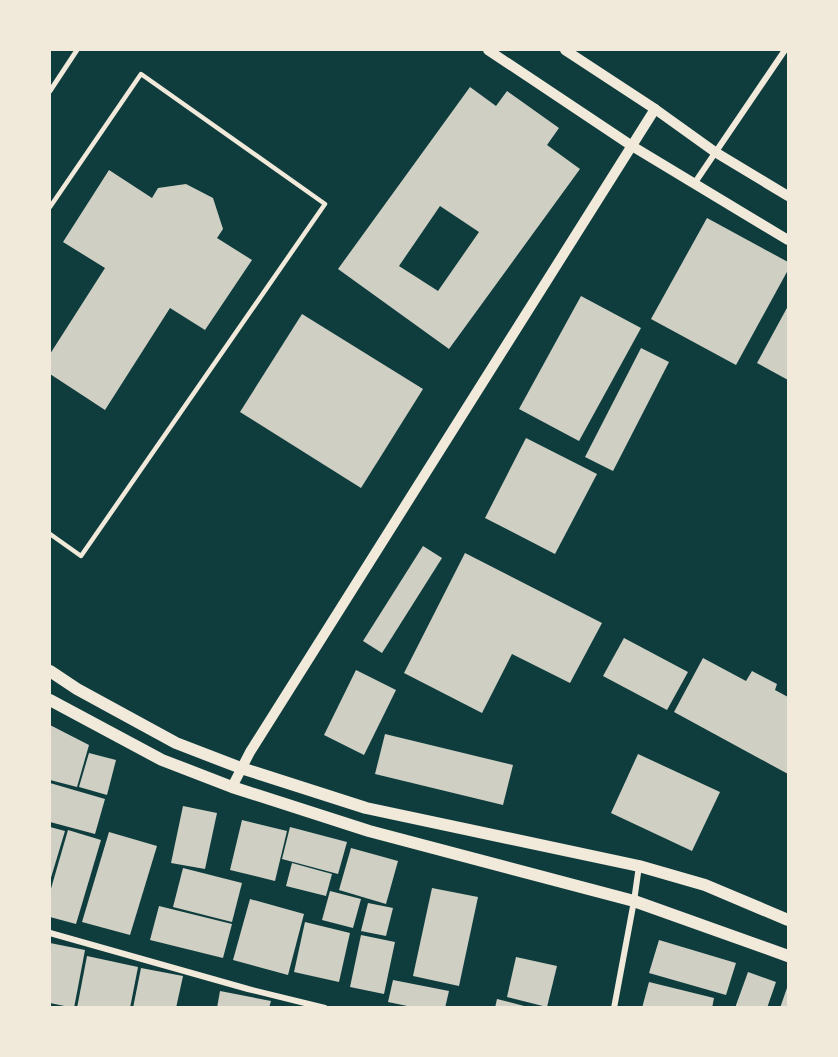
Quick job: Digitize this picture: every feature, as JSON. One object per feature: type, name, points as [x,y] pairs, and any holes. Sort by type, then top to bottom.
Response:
[{"type":"main road","points":[[50,671],[77,689],[176,743],[241,768],[366,808],[639,866],[705,885],[789,920]]},
{"type":"main road","points":[[50,700],[162,759],[232,787],[369,831],[634,901],[789,956]]},
{"type":"street","points":[[50,91],[77,50]]},
{"type":"street","points":[[488,50],[632,146],[789,240]]},
{"type":"street","points":[[565,50],[655,109],[715,152],[789,196]]},
{"type":"street","points":[[694,184],[785,50]]},
{"type":"street","points":[[232,787],[241,768],[655,109]]},
{"type":"street","points":[[614,1008],[639,866]]},
{"type":"street","points":[[50,933],[248,989],[326,1008]]},
{"type":"lane","points":[[50,207],[141,74],[325,204],[81,556],[50,534]]},
{"type":"building","points":[[470,87],[496,106],[507,91],[559,128],[547,145],[580,169],[449,349],[338,269]],"holes":[[[440,206],[479,232],[438,291],[399,266]]]},
{"type":"building","points":[[109,170],[152,198],[158,188],[186,184],[213,198],[223,229],[217,238],[252,260],[205,330],[170,308],[105,410],[50,374],[50,354],[105,268],[63,242]]},
{"type":"building","points":[[707,218],[788,262],[788,270],[736,365],[651,319]]},
{"type":"building","points":[[581,296],[641,328],[579,441],[519,409]]},
{"type":"building","points":[[788,306],[788,380],[757,363]]},
{"type":"building","points":[[302,314],[423,389],[361,488],[240,412]]},
{"type":"building","points":[[641,348],[669,362],[613,471],[585,457]]},
{"type":"building","points":[[526,438],[597,474],[555,554],[485,518]]},
{"type":"building","points":[[423,546],[442,558],[382,653],[363,641]]},
{"type":"building","points":[[465,553],[602,623],[570,683],[512,654],[482,713],[404,673]]},
{"type":"building","points":[[624,638],[688,672],[667,710],[603,676]]},
{"type":"building","points":[[703,658],[746,681],[752,671],[777,684],[775,690],[788,697],[788,774],[674,712]]},
{"type":"building","points":[[356,670],[396,690],[364,755],[324,735]]},
{"type":"building","points":[[50,725],[89,745],[77,787],[50,780]]},
{"type":"building","points":[[385,734],[513,765],[503,805],[375,774]]},
{"type":"building","points":[[89,753],[116,760],[107,795],[79,787]]},
{"type":"building","points":[[638,754],[720,792],[692,851],[611,813]]},
{"type":"building","points":[[50,783],[105,799],[95,834],[50,822]]},
{"type":"building","points":[[183,806],[217,813],[205,869],[171,863]]},
{"type":"building","points":[[242,820],[287,831],[275,881],[230,870]]},
{"type":"building","points":[[50,827],[65,831],[50,881]]},
{"type":"building","points":[[290,827],[347,842],[338,874],[282,859]]},
{"type":"building","points":[[68,830],[101,840],[76,924],[50,917],[50,892]]},
{"type":"building","points":[[109,832],[157,846],[130,935],[82,922]]},
{"type":"building","points":[[351,848],[398,861],[386,904],[339,890]]},
{"type":"building","points":[[292,863],[332,874],[326,896],[286,886]]},
{"type":"building","points":[[183,868],[242,883],[232,922],[173,907]]},
{"type":"building","points":[[432,888],[478,897],[459,986],[413,976]]},
{"type":"building","points":[[330,891],[361,899],[353,928],[322,920]]},
{"type":"building","points":[[250,899],[304,914],[288,975],[233,960]]},
{"type":"building","points":[[368,903],[393,908],[386,936],[361,931]]},
{"type":"building","points":[[159,906],[232,924],[223,958],[150,940]]},
{"type":"building","points":[[305,922],[350,933],[339,982],[294,972]]},
{"type":"building","points":[[361,935],[395,942],[384,994],[350,987]]},
{"type":"building","points":[[659,940],[736,963],[726,995],[649,973]]},
{"type":"building","points":[[50,943],[85,950],[74,1008],[50,1003]]},
{"type":"building","points":[[87,956],[138,967],[130,1008],[77,1008]]},
{"type":"building","points":[[516,957],[557,966],[547,1007],[507,997]]},
{"type":"building","points":[[141,968],[183,976],[176,1008],[133,1008]]},
{"type":"building","points":[[748,972],[776,982],[767,1008],[735,1008]]},
{"type":"building","points":[[393,980],[449,991],[445,1008],[417,1008],[388,1002]]},
{"type":"building","points":[[649,982],[714,998],[712,1008],[642,1008]]},
{"type":"building","points":[[788,985],[788,1008],[780,1008]]},
{"type":"building","points":[[220,991],[271,1001],[269,1008],[217,1008]]},
{"type":"building","points":[[497,999],[528,1007],[528,1008],[495,1008]]}]
